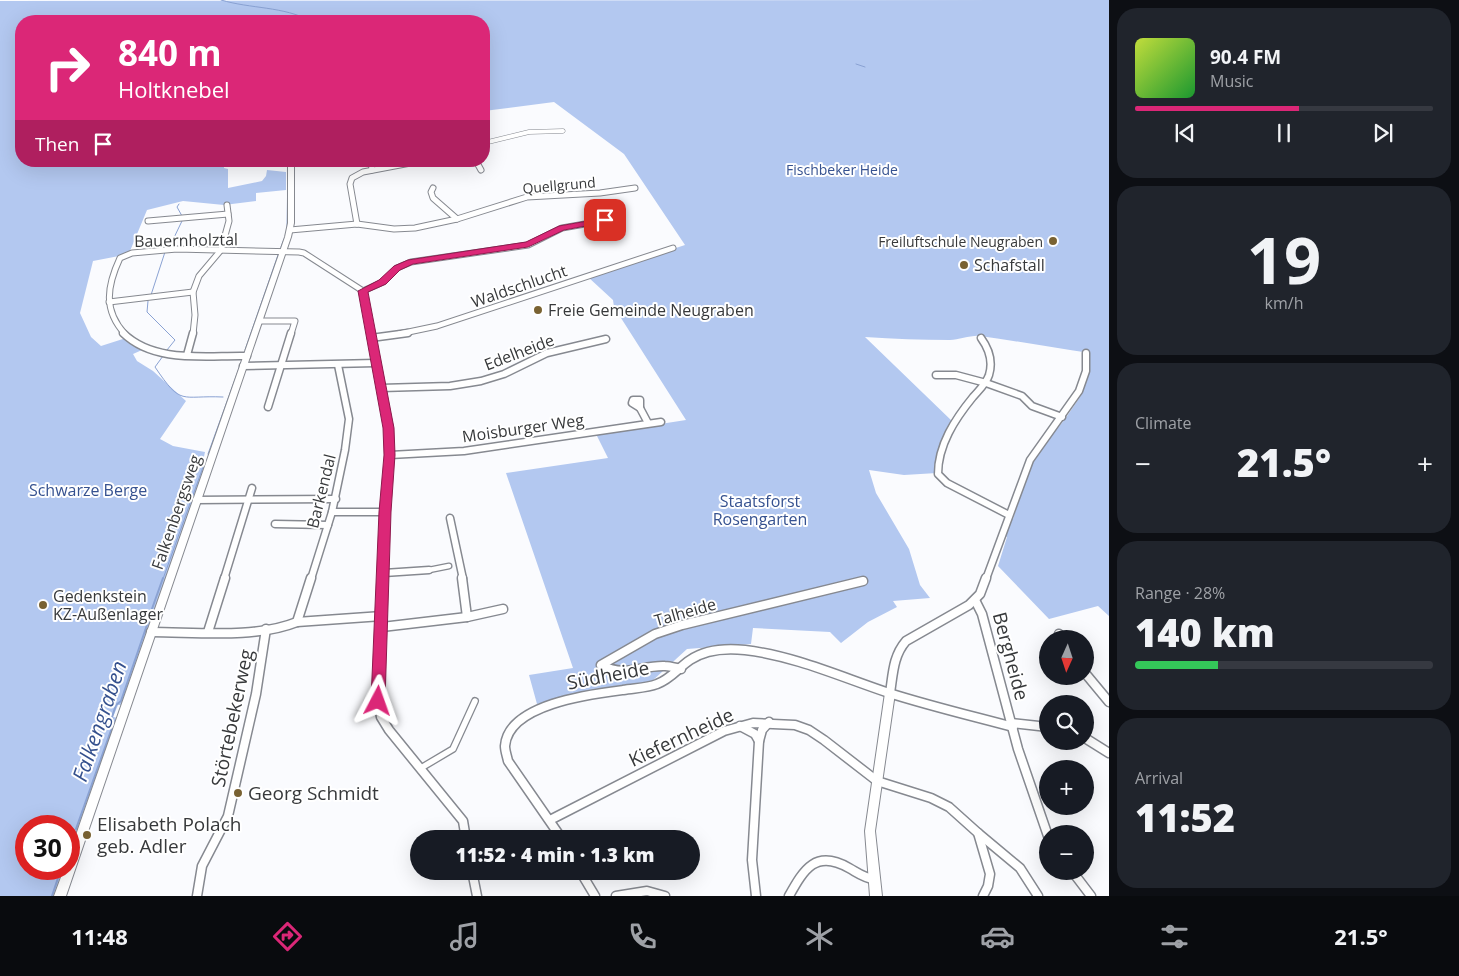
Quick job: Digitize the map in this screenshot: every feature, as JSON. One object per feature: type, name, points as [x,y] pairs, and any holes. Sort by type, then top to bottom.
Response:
[{"type":"street","points":[[490,142],[530,132],[563,131]]},
{"type":"street","name":"Falkenbergsweg","points":[[60,896],[290,230],[291,167]]},
{"type":"street","points":[[357,224],[350,181],[356,175],[388,167]]},
{"type":"street","points":[[433,188],[431,192],[433,198],[457,219]]},
{"type":"street","name":"Quellgrund","points":[[290,230],[357,224],[394,229],[416,228],[457,219],[527,197],[591,194],[635,188]]},
{"type":"street","points":[[187,355],[194,325],[193,292],[199,276],[221,250],[228,230],[227,205]]},
{"type":"street","points":[[148,221],[228,214]]},
{"type":"street","points":[[464,830],[463,821],[389,730],[381,717],[378,701],[385,512],[390,455],[388,426],[363,291],[382,282],[397,268],[411,262],[528,245],[562,228],[608,220]]},
{"type":"street","name":"Waldschlucht","points":[[371,338],[433,328],[673,248]]},
{"type":"street","name":"Bauernholztal","points":[[109,302],[118,262],[125,255],[133,252],[166,250],[304,253],[363,291]]},
{"type":"street","points":[[193,292],[109,302],[111,313],[116,323],[139,346],[156,352],[187,355],[247,356]]},
{"type":"street","points":[[260,321],[295,321],[268,407]]},
{"type":"street","points":[[981,338],[990,356],[990,372],[986,383],[974,395],[953,426],[938,458],[938,474],[947,483],[1009,515]]},
{"type":"street","name":"Edelheide","points":[[381,388],[450,386],[480,381],[504,374],[546,353],[606,339]]},
{"type":"street","points":[[876,896],[870,831],[896,654],[906,641],[969,605],[980,594],[1030,460],[1079,391],[1086,371],[1086,353]]},
{"type":"street","points":[[243,366],[376,363]]},
{"type":"street","name":"Barkendal","points":[[297,622],[336,499],[349,419],[338,365]]},
{"type":"street","points":[[936,374],[956,375],[986,383],[1022,396],[1032,406],[1062,417]]},
{"type":"street","points":[[640,408],[648,423]]},
{"type":"street","name":"Moisburger Weg","points":[[390,455],[464,451],[660,422]]},
{"type":"street","points":[[208,632],[252,488]]},
{"type":"street","points":[[196,500],[336,499]]},
{"type":"street","points":[[332,512],[385,512]]},
{"type":"street","points":[[450,518],[465,590],[467,617]]},
{"type":"street","points":[[275,524],[328,525]]},
{"type":"street","points":[[384,573],[429,570],[449,566]]},
{"type":"street","name":"Talheide","points":[[680,669],[663,666],[623,673],[610,671],[601,665],[655,634],[682,625],[863,581]]},
{"type":"street","name":"Bergheide","points":[[975,600],[982,614],[1032,794],[1044,825]]},
{"type":"street","points":[[382,627],[467,617],[503,609]]},
{"type":"street","points":[[151,632],[266,630],[291,626],[297,622],[382,616]]},
{"type":"street","name":"Störtebekerweg","points":[[197,896],[202,866],[228,816],[256,694],[266,630]]},
{"type":"street","name":"Südheide","points":[[556,830],[508,761],[505,747],[508,735],[518,721],[536,710],[561,702],[599,693],[655,685],[670,678],[690,660],[702,653],[722,649],[744,650],[791,658],[890,693],[1012,725],[1039,726]]},
{"type":"street","points":[[1094,684],[1109,702]]},
{"type":"street","points":[[421,768],[453,749],[475,700]]},
{"type":"street","points":[[756,896],[752,860],[760,741],[762,730],[768,722]]},
{"type":"street","name":"Kiefernheide","points":[[550,820],[724,731],[738,726],[768,722],[795,725],[809,730],[824,740],[877,781],[943,804],[960,815],[978,833],[1013,861],[1030,880],[1038,896]]},
{"type":"street","points":[[738,726],[755,734],[760,741]]},
{"type":"street","points":[[1094,743],[1108,752]]},
{"type":"street","points":[[978,833],[990,874],[988,886],[983,896]]},
{"type":"street","points":[[789,896],[805,869],[814,862],[826,859],[838,862],[863,878],[874,879]]},
{"type":"street","points":[[474,880],[477,896]]},
{"type":"street","points":[[585,880],[595,896]]},
{"type":"street","points":[[1079,880],[1091,896]]},
{"type":"street","points":[[616,896],[643,890],[657,892],[665,896]]},
{"type":"green space","name":"Staatsforst Rosengarten","points":[[1109,0],[1109,616],[1098,606],[1049,619],[998,566],[1007,537],[1005,536],[1011,519],[1013,519],[1032,460],[1080,397],[1089,371],[1090,353],[980,336],[950,340],[865,337],[953,422],[937,473],[904,475],[869,470],[876,493],[909,549],[920,585],[930,598],[893,601],[897,607],[868,622],[841,643],[830,632],[753,628],[751,644],[687,649],[651,682],[537,704],[529,675],[573,668],[506,473],[608,458],[596,434],[686,420],[614,307],[613,300],[588,277],[685,245],[624,154],[554,102],[490,110],[490,15],[15,15],[15,167],[224,167],[228,169],[228,188],[262,181],[266,176],[267,170],[286,172],[286,190],[256,193],[256,201],[224,205],[183,201],[147,210],[130,251],[119,256],[93,261],[80,313],[91,337],[101,346],[126,338],[142,350],[133,354],[137,361],[153,371],[186,401],[160,439],[173,446],[205,452],[202,466],[205,467],[123,705],[118,705],[113,717],[119,718],[80,827],[80,815],[15,815],[15,880],[61,880],[55,896],[0,896],[0,1]]},
{"type":"waterway","points":[[221,0],[296,15]]},
{"type":"waterway","points":[[856,64],[865,67]]},
{"type":"waterway","name":"Falkengraben","points":[[287,230],[288,167]]},
{"type":"waterway","points":[[179,204],[177,207],[182,216]]},
{"type":"waterway","points":[[169,248],[182,221]]},
{"type":"waterway","name":"Falkengraben","points":[[281,247],[284,239]]},
{"type":"waterway","points":[[151,295],[165,252]]},
{"type":"waterway","name":"Falkengraben","points":[[245,350],[278,255]]},
{"type":"waterway","points":[[148,301],[147,312],[175,340],[167,350]]},
{"type":"waterway","points":[[163,356],[155,367],[177,394],[190,397],[223,397]]},
{"type":"waterway","name":"Falkengraben","points":[[208,454],[242,360]]},
{"type":"waterway","name":"Falkengraben","points":[[163,579],[203,467]]},
{"type":"waterway","name":"Falkengraben","points":[[148,620],[163,578]]},
{"type":"waterway","name":"Falkengraben","points":[[80,818],[114,722],[112,717],[116,705],[121,701],[148,622]]},
{"type":"waterway","name":"Falkengraben","points":[[52,896],[57,880]]},
{"type":"place","name":"Freiluftschule Neugraben","points":[[1053,241]]},
{"type":"place","name":"Schafstall","points":[[964,265]]},
{"type":"place","name":"Freie Gemeinde Neugraben","points":[[538,310]]},
{"type":"place","name":"Gedenkstein KZ-Außenlager","points":[[43,605]]},
{"type":"place","name":"Georg Schmidt","points":[[238,793]]},
{"type":"place","name":"Elisabeth Polach geb. Adler","points":[[87,835]]},
{"type":"route","points":[[378,701],[385,512],[390,455],[389,428],[363,291],[382,282],[404,264],[436,257],[502,250],[528,245],[562,228],[605,220]]},
{"type":"park label","name":"Fischbeker Heide","points":[[842,169]]},
{"type":"park label","name":"Schwarze Berge","points":[[88,490]]}]
